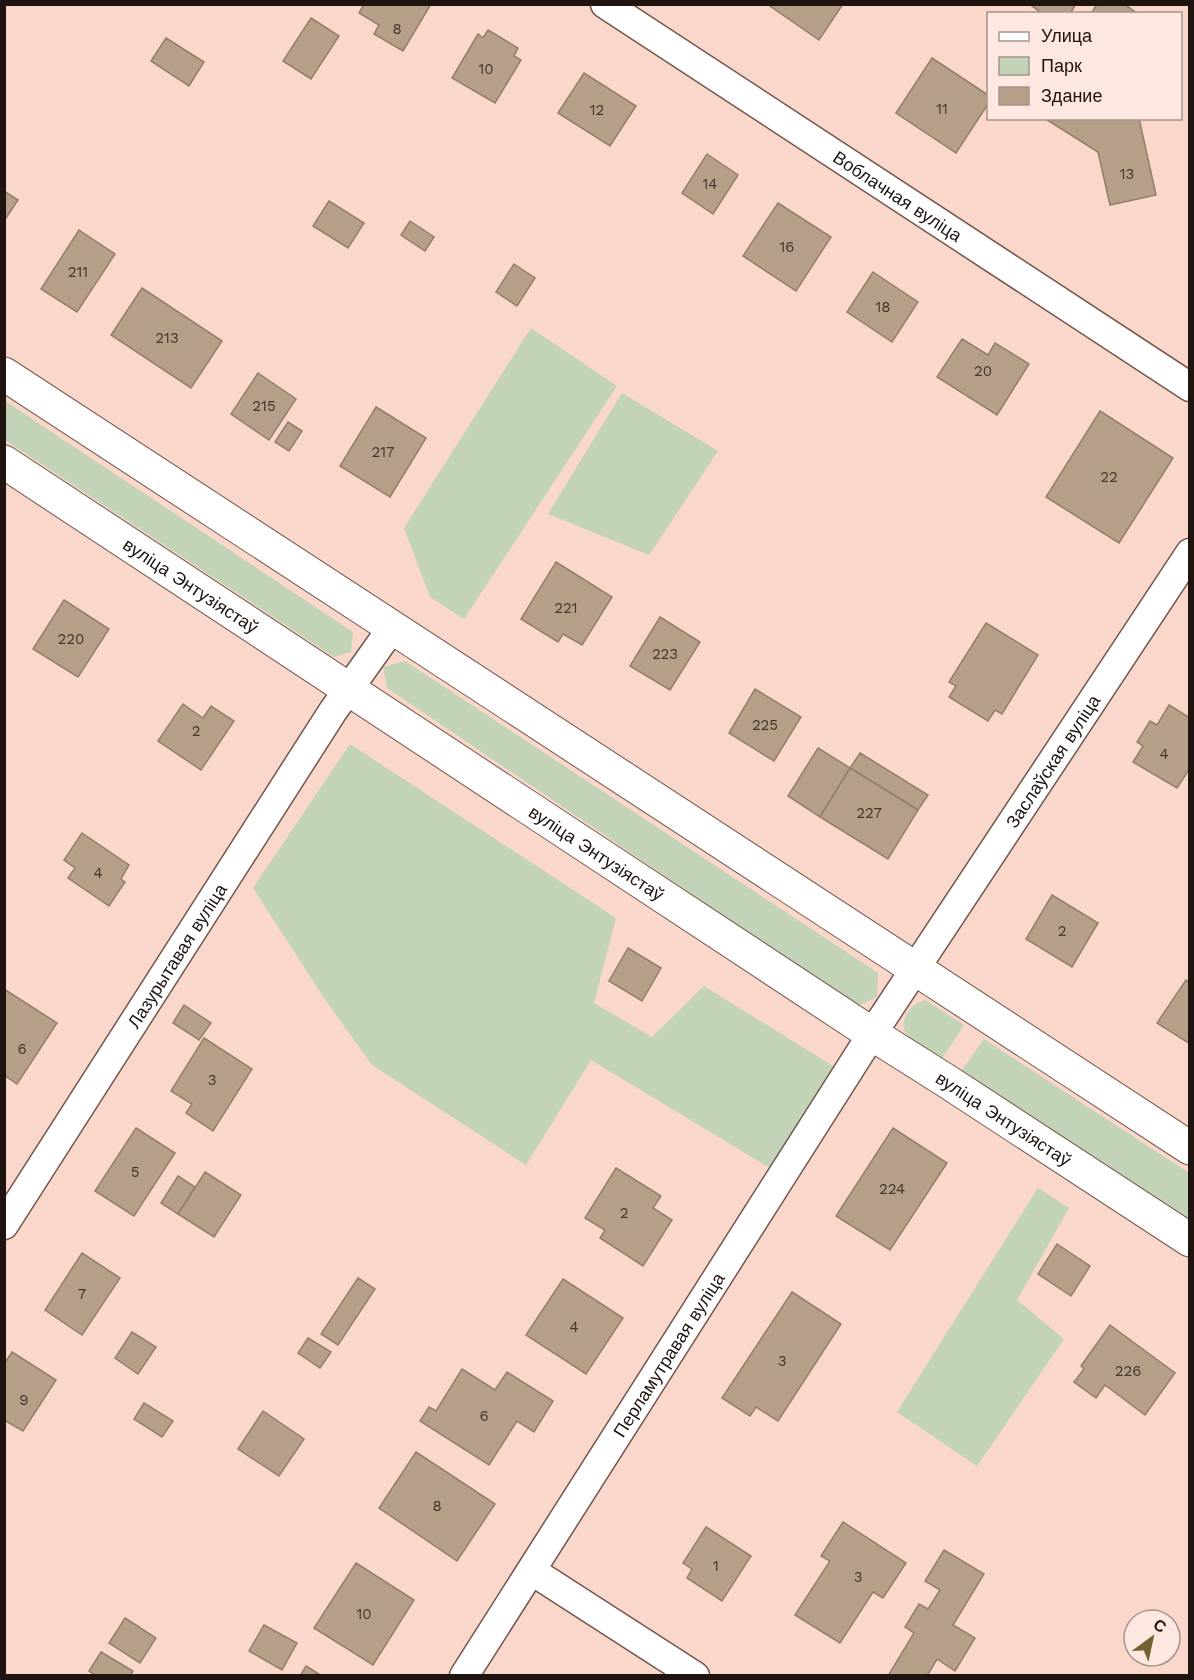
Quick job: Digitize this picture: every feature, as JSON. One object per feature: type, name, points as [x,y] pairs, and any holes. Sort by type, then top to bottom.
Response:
[{"type":"street","name":"Воблачная вуліца","points":[[605,4],[1190,387]]},
{"type":"street","points":[[4,374],[1190,1148]]},
{"type":"street","name":"вуліца Энтузіястаў","points":[[4,462],[872,1034],[1190,1240]]},
{"type":"street","name":"Заслаўская вуліца","points":[[872,1034],[1190,552]]},
{"type":"street","name":"Лазурытавая вуліца","points":[[6,1220],[327,721],[392,628]]},
{"type":"street","name":"Перламутравая вуліца","points":[[464,1676],[872,1034]]},
{"type":"street","points":[[532,1571],[695,1676]]},
{"type":"green space","points":[[531,328],[617,386],[464,619],[430,597],[404,528]]},
{"type":"green space","points":[[622,393],[718,451],[649,555],[548,514]]},
{"type":"green space","points":[[5,401],[353,632],[351,652],[334,657],[5,440]]},
{"type":"green space","points":[[405,661],[878,973],[877,997],[857,1006],[387,688],[383,667]]},
{"type":"green space","points":[[350,744],[616,918],[594,1003],[652,1037],[704,986],[836,1068],[770,1168],[591,1060],[526,1165],[372,1065],[324,998],[253,888]]},
{"type":"green space","points":[[925,1000],[964,1025],[941,1060],[909,1038],[903,1025],[908,1012]]},
{"type":"green space","points":[[984,1039],[1189,1173],[1189,1222],[960,1073]]},
{"type":"green space","points":[[1038,1188],[1069,1208],[1017,1300],[1064,1339],[977,1466],[897,1412]]},
{"type":"building","points":[[364,4],[431,4],[403,51],[374,34],[379,25],[359,13]]},
{"type":"building","points":[[767,4],[843,4],[819,40]]},
{"type":"building","points":[[1033,4],[1076,4],[1071,12],[1040,12],[1032,6]]},
{"type":"building","points":[[1097,4],[1124,4],[1136,12],[1092,12]]},
{"type":"building","points":[[311,18],[339,36],[311,79],[283,61]]},
{"type":"building","points":[[488,30],[518,48],[514,56],[521,60],[495,103],[452,78],[478,34],[483,38]]},
{"type":"building","points":[[166,38],[204,62],[189,86],[151,61]]},
{"type":"building","points":[[932,58],[987,94],[987,106],[956,153],[896,113]]},
{"type":"building","points":[[584,73],[636,106],[610,146],[558,113]]},
{"type":"building","points":[[1047,120],[1139,120],[1156,195],[1110,205],[1098,152]]},
{"type":"building","points":[[707,154],[738,175],[713,214],[682,193]]},
{"type":"building","points":[[4,191],[18,200],[4,221]]},
{"type":"building","points":[[329,201],[364,223],[348,248],[313,226]]},
{"type":"building","points":[[778,203],[831,237],[796,291],[743,256]]},
{"type":"building","points":[[410,221],[434,237],[425,251],[401,235]]},
{"type":"building","points":[[79,230],[115,254],[77,312],[41,289]]},
{"type":"building","points":[[514,264],[535,278],[517,306],[496,292]]},
{"type":"building","points":[[873,272],[918,302],[892,342],[847,312]]},
{"type":"building","points":[[142,288],[222,341],[191,388],[111,335]]},
{"type":"building","points":[[962,339],[988,355],[995,343],[1029,364],[997,415],[937,377]]},
{"type":"building","points":[[258,373],[296,399],[269,440],[231,414]]},
{"type":"building","points":[[376,407],[426,438],[390,497],[340,466]]},
{"type":"building","points":[[1100,411],[1173,458],[1119,543],[1046,497]]},
{"type":"building","points":[[288,422],[302,431],[289,451],[275,442]]},
{"type":"building","points":[[556,562],[612,597],[582,645],[563,634],[558,642],[521,619]]},
{"type":"building","points":[[64,600],[109,629],[78,677],[33,649]]},
{"type":"building","points":[[660,617],[700,642],[670,690],[630,666]]},
{"type":"building","points":[[986,623],[1038,655],[1002,714],[995,710],[988,721],[949,697],[956,686],[949,682]]},
{"type":"building","points":[[755,689],[801,717],[774,761],[729,733]]},
{"type":"building","points":[[183,704],[203,718],[211,706],[234,721],[201,770],[158,741]]},
{"type":"building","points":[[1169,705],[1190,718],[1190,768],[1177,788],[1133,762],[1143,746],[1137,742],[1150,721],[1157,725]]},
{"type":"building","points":[[818,748],[850,768],[820,817],[788,796]]},
{"type":"building","points":[[860,753],[928,795],[918,810],[850,768]]},
{"type":"building","points":[[850,768],[918,810],[888,859],[820,817]]},
{"type":"building","points":[[82,833],[129,865],[121,879],[125,882],[109,906],[68,878],[75,868],[64,860]]},
{"type":"building","points":[[1052,895],[1098,923],[1072,967],[1026,939]]},
{"type":"building","points":[[628,948],[661,968],[642,1001],[609,981]]},
{"type":"building","points":[[1186,980],[1190,983],[1190,1044],[1157,1023]]},
{"type":"building","points":[[4,989],[57,1023],[17,1084],[4,1075]]},
{"type":"building","points":[[184,1005],[211,1023],[199,1040],[173,1023]]},
{"type":"building","points":[[204,1038],[252,1069],[213,1131],[186,1113],[192,1104],[171,1091]]},
{"type":"building","points":[[136,1128],[175,1153],[134,1216],[95,1191]]},
{"type":"building","points":[[893,1128],[947,1163],[890,1250],[836,1216]]},
{"type":"building","points":[[616,1168],[661,1196],[653,1208],[672,1220],[643,1266],[600,1238],[605,1230],[585,1218]]},
{"type":"building","points":[[205,1172],[241,1195],[214,1237],[178,1214]]},
{"type":"building","points":[[178,1176],[195,1187],[178,1214],[161,1203]]},
{"type":"building","points":[[1057,1244],[1090,1266],[1071,1296],[1038,1274]]},
{"type":"building","points":[[82,1253],[120,1278],[82,1335],[45,1310]]},
{"type":"building","points":[[358,1278],[375,1289],[338,1345],[321,1334]]},
{"type":"building","points":[[563,1279],[623,1318],[586,1374],[526,1335]]},
{"type":"building","points":[[792,1292],[841,1324],[778,1421],[756,1407],[750,1416],[722,1398]]},
{"type":"building","points":[[1110,1325],[1175,1373],[1145,1415],[1105,1385],[1096,1398],[1074,1382],[1084,1369],[1081,1366]]},
{"type":"building","points":[[132,1332],[156,1347],[138,1374],[115,1358]]},
{"type":"building","points":[[308,1338],[331,1352],[320,1368],[298,1353]]},
{"type":"building","points":[[12,1352],[56,1380],[23,1431],[4,1420],[4,1364]]},
{"type":"building","points":[[462,1369],[495,1390],[507,1372],[553,1401],[534,1432],[517,1421],[489,1465],[420,1421],[429,1407],[436,1411]]},
{"type":"building","points":[[144,1403],[173,1421],[162,1437],[134,1419]]},
{"type":"building","points":[[263,1411],[304,1439],[279,1476],[238,1449]]},
{"type":"building","points":[[416,1452],[495,1504],[457,1561],[379,1508]]},
{"type":"building","points":[[843,1522],[906,1563],[883,1598],[873,1592],[840,1643],[795,1615],[830,1561],[821,1556]]},
{"type":"building","points":[[706,1527],[751,1556],[722,1601],[687,1578],[692,1569],[683,1563]]},
{"type":"building","points":[[944,1550],[984,1574],[953,1625],[975,1638],[955,1671],[937,1659],[927,1676],[888,1676],[914,1633],[905,1627],[919,1604],[928,1609],[940,1590],[925,1581]]},
{"type":"building","points":[[356,1563],[414,1600],[373,1665],[314,1628]]},
{"type":"building","points":[[125,1618],[156,1638],[140,1663],[109,1643]]},
{"type":"building","points":[[264,1625],[297,1643],[282,1670],[249,1651]]},
{"type":"building","points":[[101,1652],[133,1671],[130,1676],[96,1676],[89,1671]]},
{"type":"building","points":[[306,1666],[322,1676],[300,1676]]}]
